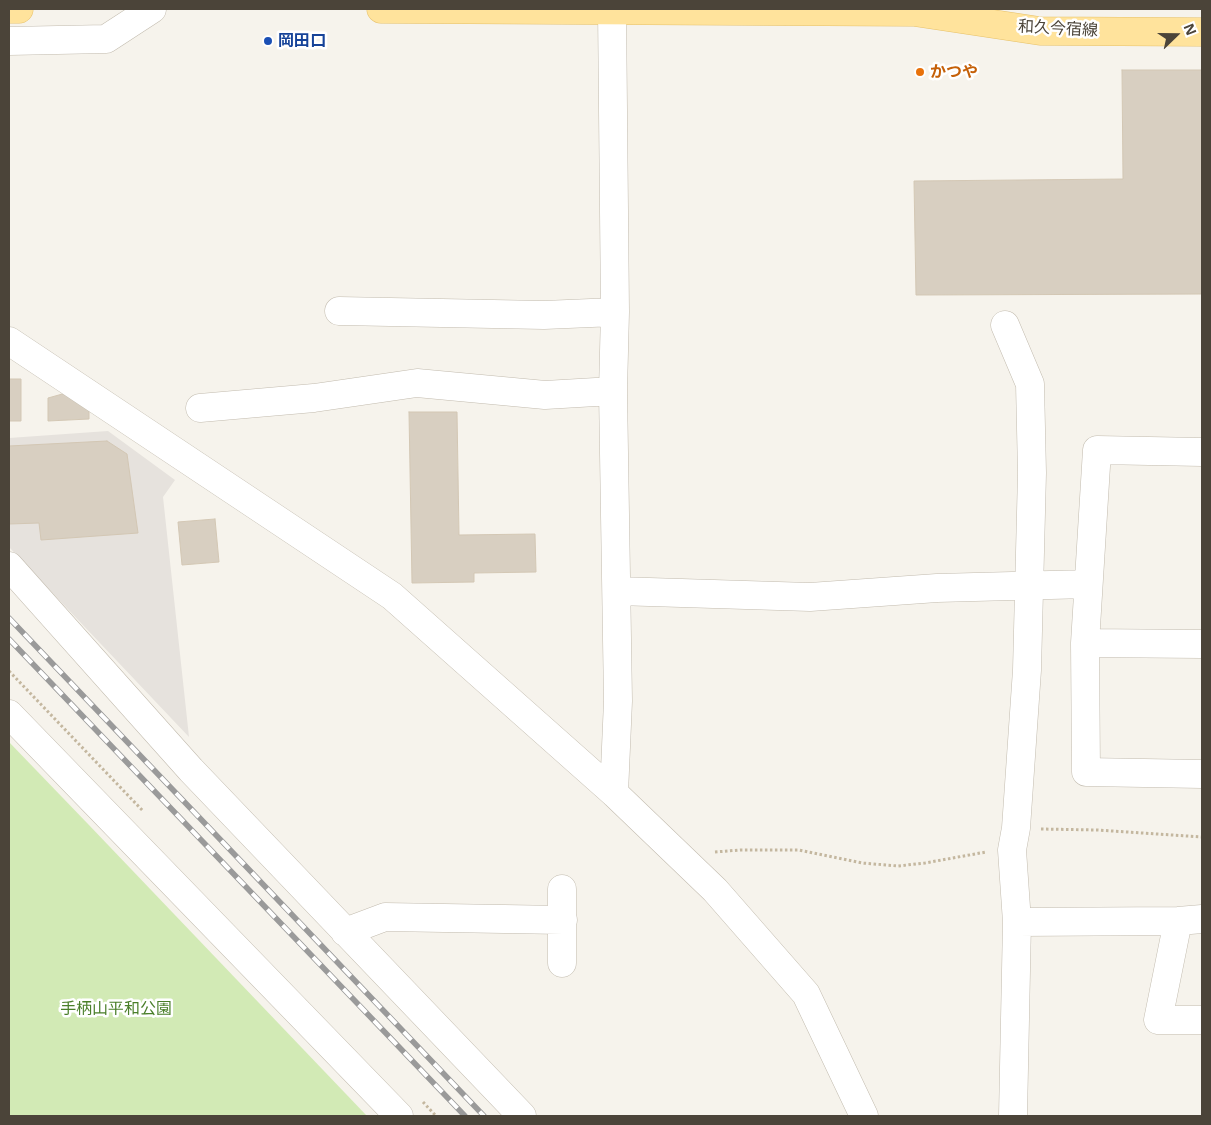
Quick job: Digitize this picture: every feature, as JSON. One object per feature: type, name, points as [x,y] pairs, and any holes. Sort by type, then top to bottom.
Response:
[{"type":"main road","points":[[9,9],[19,9]]},
{"type":"main road","name":"和久今宿線","points":[[381,9],[924,10],[1040,31],[1202,32]]},
{"type":"street","points":[[9,41],[106,40],[152,9]]},
{"type":"street","points":[[612,10],[615,312],[613,391],[618,591],[618,701],[614,793]]},
{"type":"street","points":[[339,311],[544,315],[615,312]]},
{"type":"street","points":[[1005,325],[1030,384],[1032,473],[1027,670],[1014,839],[1017,922],[1013,1116]]},
{"type":"street","points":[[9,340],[392,596],[614,793],[715,890],[806,994],[864,1116]]},
{"type":"street","points":[[200,408],[314,398],[417,383],[545,395],[613,391]]},
{"type":"street","points":[[1202,452],[1096,450],[1085,644],[1086,772],[1202,774]]},
{"type":"street","points":[[9,566],[191,770],[522,1116]]},
{"type":"street","points":[[618,591],[810,597],[937,588],[1088,584]]},
{"type":"street","points":[[1085,644],[1202,644]]},
{"type":"street","points":[[9,714],[399,1116]]},
{"type":"street","points":[[562,889],[562,964]]},
{"type":"street","points":[[345,932],[385,916],[563,920]]},
{"type":"street","points":[[1017,922],[1190,920],[1158,1020],[1202,1020]]},
{"type":"path","points":[[682,858],[687,855],[740,850],[800,850],[862,863],[898,866],[925,864],[995,850],[1014,839],[1097,830],[1202,837]]},
{"type":"shaded area","points":[[108,431],[175,480],[163,497],[189,737],[9,547],[9,438]]},
{"type":"green space","name":"手柄山平和公園","points":[[9,742],[88,824],[367,1116],[9,1116]]},
{"type":"building","points":[[1122,70],[1202,70],[1202,294],[916,295],[914,181],[1123,179]]},
{"type":"building","points":[[9,379],[21,379],[21,421],[9,421]]},
{"type":"building","points":[[66,393],[89,408],[89,419],[48,421],[48,398]]},
{"type":"building","points":[[409,412],[457,412],[459,535],[535,534],[536,572],[474,573],[474,582],[412,583]]},
{"type":"building","points":[[107,441],[127,454],[138,533],[41,540],[39,523],[9,524],[9,446]]},
{"type":"building","points":[[215,519],[219,562],[182,565],[178,522]]},
{"type":"railway","points":[[9,618],[484,1116]]},
{"type":"railway","points":[[9,639],[465,1116]]},
{"type":"place","name":"岡田口","points":[[268,41]]},
{"type":"place","name":"かつや","points":[[920,72]]}]
